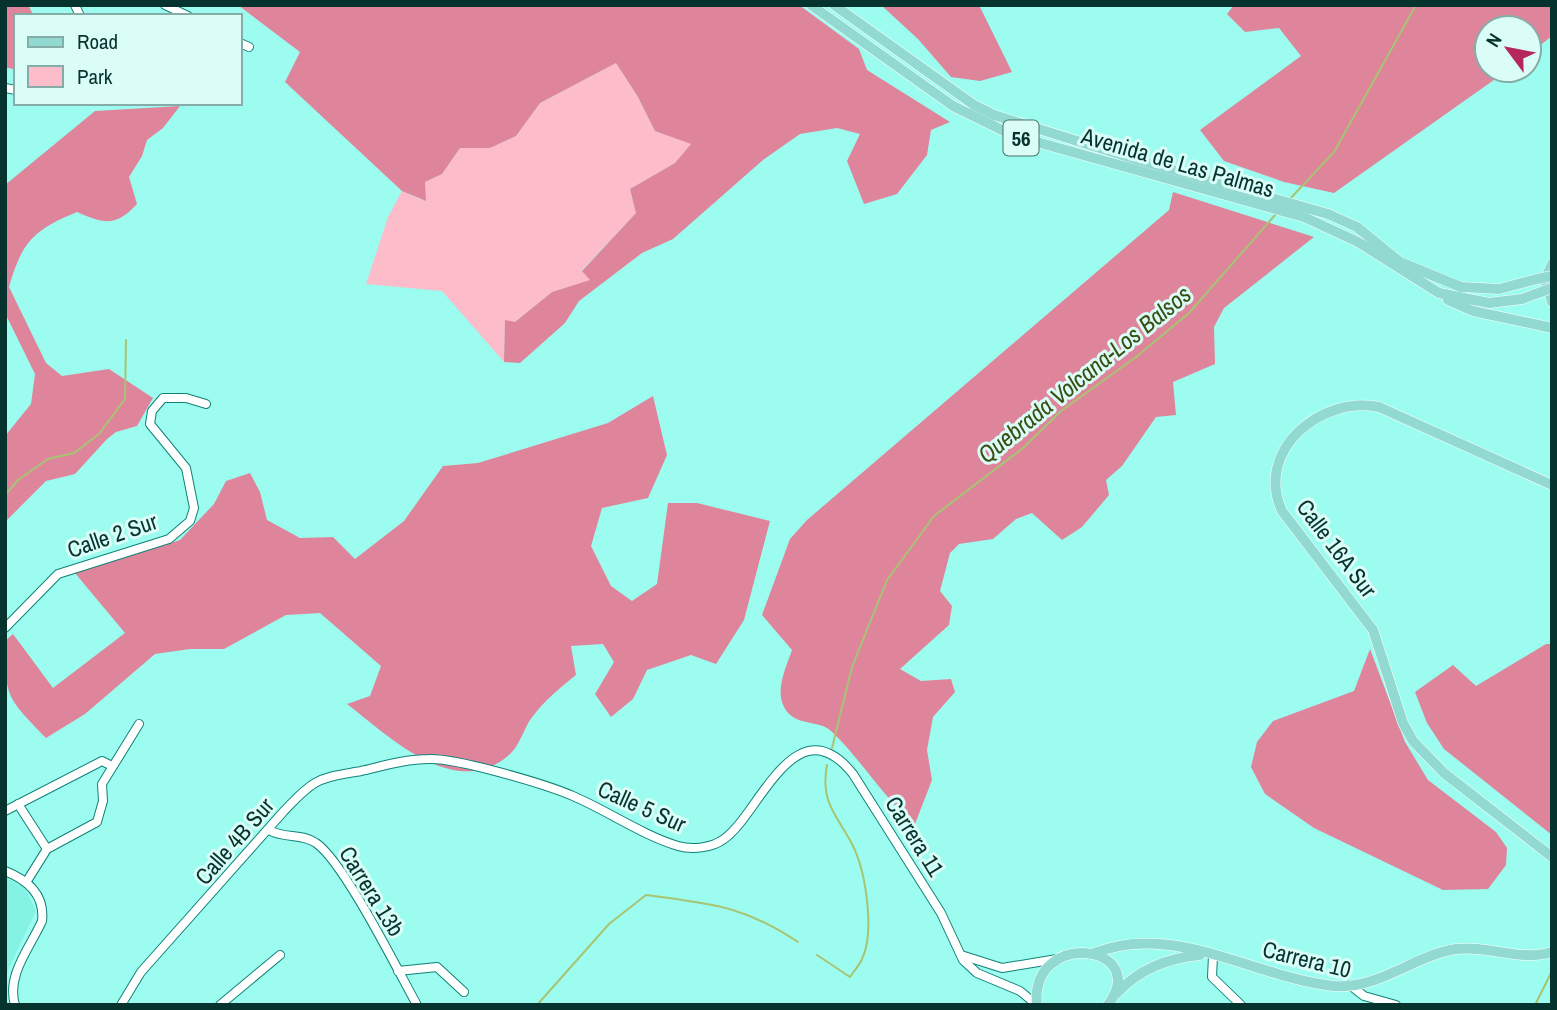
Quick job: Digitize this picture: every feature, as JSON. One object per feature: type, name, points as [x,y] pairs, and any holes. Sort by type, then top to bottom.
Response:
[{"type":"main road","name":"Avenida de Las Palmas","points":[[811,5],[942,99],[985,124],[1012,135],[1293,214],[1358,242],[1439,293],[1489,303],[1522,299],[1552,288]]},
{"type":"main road","name":"Avenida de Las Palmas","points":[[835,5],[974,105],[994,114],[1138,160],[1291,201],[1357,227],[1400,262],[1461,287],[1499,289],[1552,276]]},
{"type":"main road","points":[[1552,264],[1545,280],[1552,302]]},
{"type":"main road","points":[[1439,293],[1473,311],[1552,328]]},
{"type":"main road","name":"Calle 16A Sur","points":[[1552,485],[1379,407],[1356,403],[1328,411],[1295,435],[1279,458],[1274,478],[1275,491],[1282,510],[1373,630],[1404,723],[1413,741],[1444,773],[1552,857]]},
{"type":"main road","name":"Carrera 10","points":[[1058,958],[1141,943],[1174,946],[1319,983],[1350,985]]},
{"type":"main road","points":[[1350,985],[1453,950],[1478,949],[1527,956],[1552,952]]},
{"type":"main road","points":[[1095,953],[1108,960],[1117,970],[1118,985],[1110,1002]]},
{"type":"main road","name":"Carrera 10","points":[[1110,1002],[1131,979],[1154,965],[1175,958],[1210,955]]},
{"type":"main road","points":[[1037,1005],[1039,979],[1058,958]]},
{"type":"street","points":[[165,5],[184,14]]},
{"type":"street","points":[[242,44],[249,47]]},
{"type":"street","name":"Calle 2 Sur","points":[[5,628],[58,574],[169,540],[190,521],[194,508],[186,468],[150,424],[152,411],[163,398],[186,398],[206,404]]},
{"type":"street","points":[[27,881],[47,849],[97,821],[101,815],[102,784],[139,724]]},
{"type":"street","name":"Calle 5 Sur","points":[[413,761],[452,761],[552,788],[671,844],[690,848],[723,840],[740,824],[782,766],[796,757],[820,753]]},
{"type":"street","name":"Carrera 11","points":[[820,753],[838,759],[853,774],[941,913],[961,955],[977,973],[1020,991],[1037,1005]]},
{"type":"street","points":[[5,811],[102,761],[112,766]]},
{"type":"street","name":"Calle 4B Sur","points":[[121,1005],[141,972],[298,797],[324,779],[413,761]]},
{"type":"street","points":[[18,804],[47,849]]},
{"type":"street","name":"Carrera 13b","points":[[269,830],[303,837],[322,848],[347,883],[417,1005]]},
{"type":"street","points":[[5,871],[27,881],[39,898],[43,911],[42,921],[13,979],[11,993],[15,1005]]},
{"type":"street","points":[[220,1005],[280,955]]},
{"type":"street","points":[[961,955],[1002,968],[1058,958]]},
{"type":"street","points":[[1210,955],[1212,977],[1241,1005]]},
{"type":"street","points":[[398,971],[437,967],[464,992]]},
{"type":"street","name":"Carrera 10","points":[[1350,985],[1364,996],[1395,1005]]},
{"type":"shaded area","points":[[5,5],[28,5],[33,14],[14,14],[14,69],[5,67]]},
{"type":"shaded area","points":[[238,5],[799,5],[859,49],[867,70],[950,122],[931,130],[927,155],[897,194],[864,204],[847,161],[860,134],[837,128],[800,134],[763,160],[673,239],[642,253],[579,301],[565,323],[520,363],[504,362],[505,320],[515,322],[552,292],[590,280],[582,271],[636,213],[630,189],[675,163],[691,144],[655,131],[638,97],[616,63],[540,103],[516,136],[490,148],[460,148],[442,174],[425,182],[426,201],[402,191],[285,82],[300,52]]},
{"type":"shaded area","points":[[881,5],[979,5],[1012,72],[980,81],[951,77],[918,39]]},
{"type":"shaded area","points":[[1234,5],[1552,5],[1552,36],[1543,43],[1543,14],[1473,14],[1473,84],[1488,84],[1334,193],[1284,182],[1224,161],[1200,130],[1301,56],[1279,28],[1245,32],[1227,14]]},
{"type":"shaded area","points":[[180,106],[163,128],[147,140],[142,156],[129,177],[137,204],[129,212],[115,220],[102,221],[77,212],[50,225],[31,239],[19,259],[9,287],[46,363],[62,376],[109,369],[153,398],[137,426],[116,432],[75,474],[46,481],[5,522],[5,436],[31,404],[35,374],[5,313],[5,185],[95,111]]},
{"type":"shaded area","points":[[1173,192],[1314,237],[1224,308],[1214,327],[1215,364],[1173,382],[1176,415],[1156,417],[1122,466],[1106,480],[1109,495],[1082,527],[1062,540],[1032,513],[1016,519],[993,539],[959,544],[950,553],[940,591],[952,606],[949,625],[900,669],[921,681],[951,679],[955,692],[933,717],[927,750],[932,780],[915,824],[892,802],[831,731],[826,727],[794,718],[784,707],[781,686],[792,650],[762,615],[790,539],[807,520],[1169,210]]},
{"type":"shaded area","points":[[653,396],[667,455],[648,498],[602,508],[591,546],[611,586],[632,601],[657,584],[668,503],[697,503],[770,521],[744,620],[716,664],[691,655],[647,670],[633,699],[611,717],[595,694],[614,662],[603,644],[571,646],[576,675],[538,710],[511,753],[490,767],[468,771],[446,768],[424,760],[403,747],[347,704],[370,696],[381,666],[320,613],[286,615],[224,649],[190,649],[155,654],[85,714],[46,738],[23,714],[11,696],[6,675],[5,641],[13,634],[53,688],[125,633],[75,573],[180,540],[214,504],[226,481],[250,473],[260,492],[267,520],[300,538],[333,537],[355,559],[404,521],[443,466],[478,463],[608,423]]},
{"type":"shaded area","points":[[1546,644],[1552,644],[1552,835],[1444,749],[1427,723],[1415,692],[1453,665],[1476,686]]},
{"type":"shaded area","points":[[1370,649],[1405,742],[1428,780],[1496,832],[1507,848],[1506,865],[1488,889],[1443,890],[1314,828],[1265,794],[1251,767],[1257,742],[1273,721],[1354,691]]},
{"type":"shaded area","points":[[5,877],[25,888],[36,911],[7,972]]},
{"type":"green space","points":[[616,63],[638,97],[655,131],[692,144],[675,163],[630,189],[636,213],[582,270],[591,280],[552,292],[515,322],[505,321],[504,362],[442,291],[366,284],[388,217],[402,191],[425,201],[424,182],[442,174],[460,148],[490,148],[516,136],[540,103]]},
{"type":"waterway","name":"Quebrada Volcana-Los Balsos","points":[[1289,200],[1334,152],[1416,5]]},
{"type":"waterway","name":"Quebrada Volcana-Los Balsos","points":[[832,748],[852,667],[887,580],[934,516],[1023,448],[1061,411],[1136,357],[1189,313],[1276,214]]},
{"type":"waterway","points":[[5,495],[18,480],[48,459],[74,453],[99,434],[125,399],[126,340]]},
{"type":"waterway","name":"Quebrada Volcana-Los Balsos","points":[[817,955],[850,977],[862,959],[868,933],[865,885],[852,844],[835,816],[828,798],[825,778],[827,765]]},
{"type":"waterway","name":"Quebrada Volcana-Los Balsos","points":[[537,1005],[609,924],[646,895],[708,904],[743,913],[798,942]]},
{"type":"waterway","points":[[1535,1005],[1552,971]]}]
